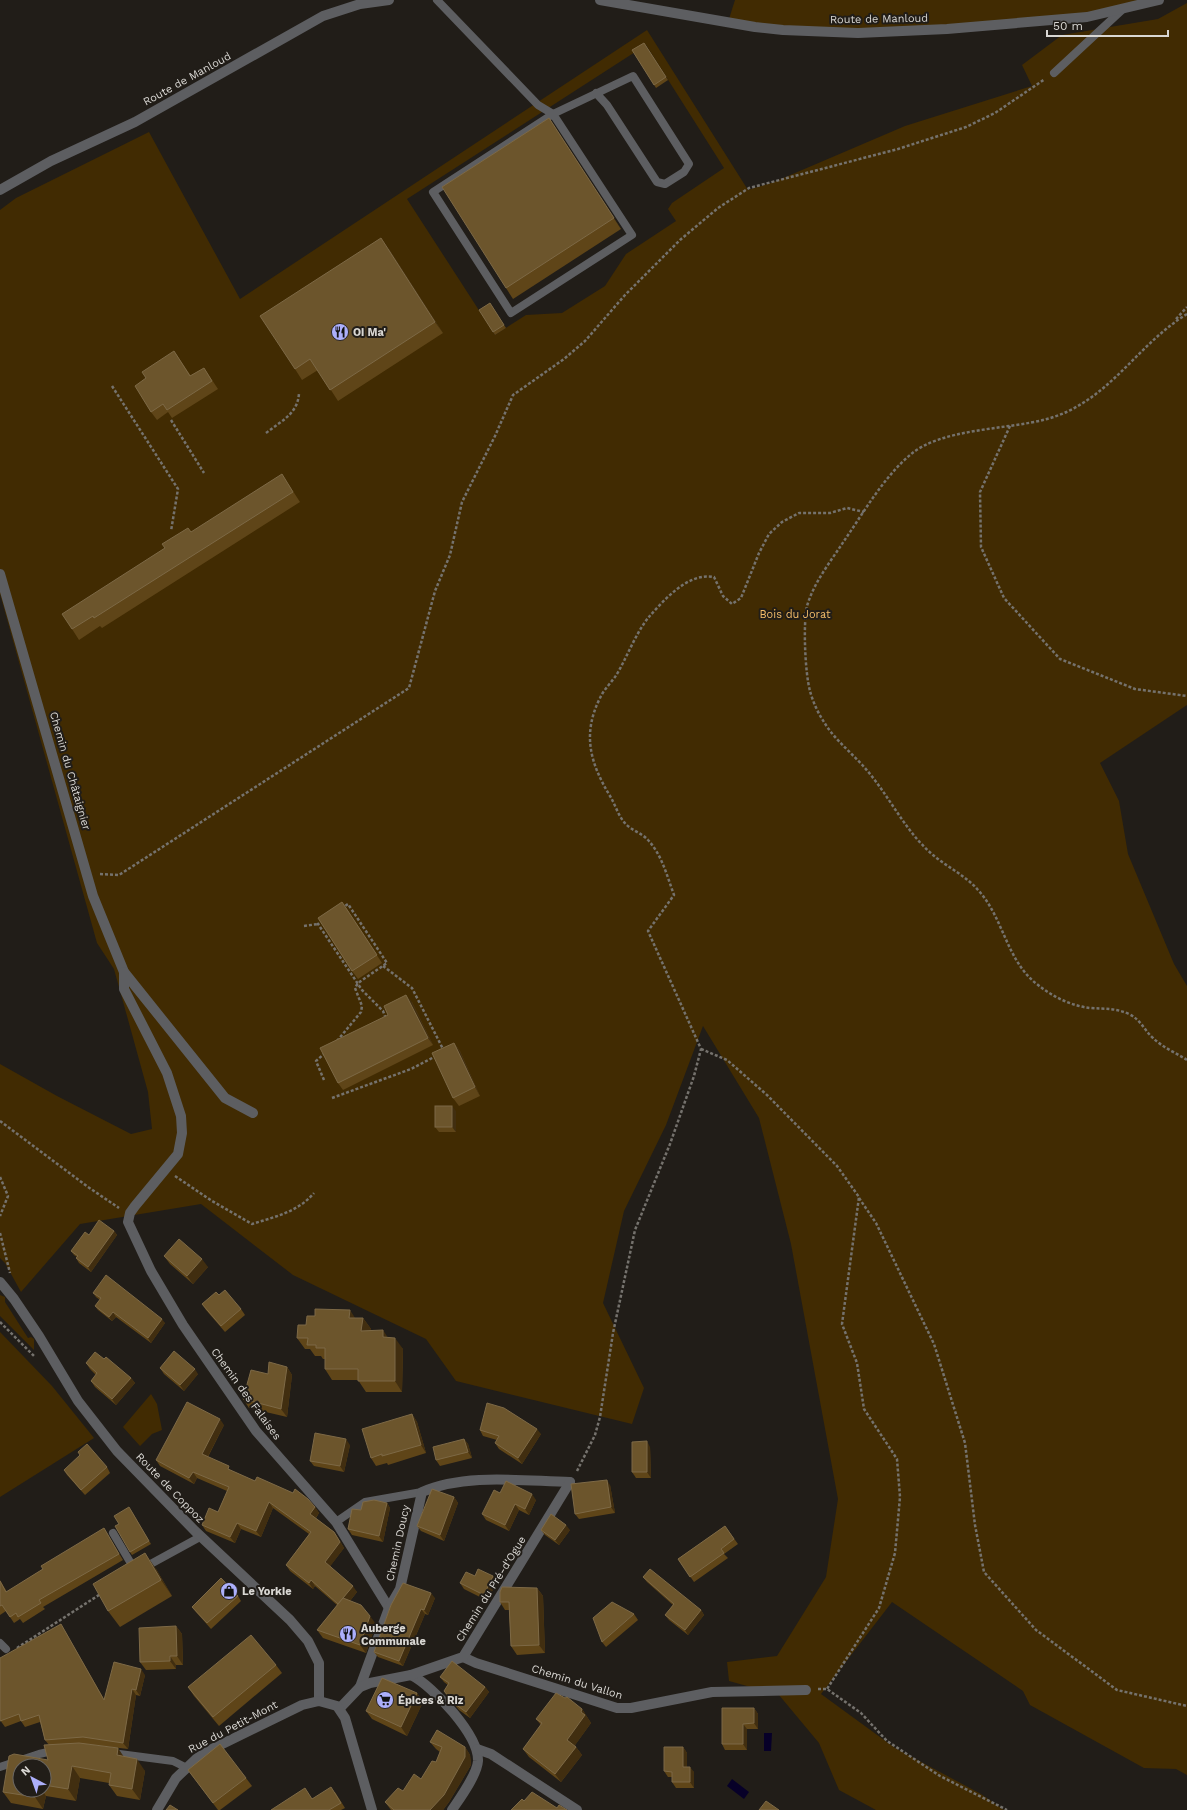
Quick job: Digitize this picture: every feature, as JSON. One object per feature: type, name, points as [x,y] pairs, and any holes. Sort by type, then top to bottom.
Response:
[{"type":"street","name":"Route de Manloud","points":[[0,190],[51,161],[135,122],[323,16],[360,4],[389,0]]},
{"type":"street","name":"Route de Manloud","points":[[600,0],[755,27],[826,32],[984,27],[1087,17],[1159,0]]},
{"type":"street","name":"Chemin du Châtaignier","points":[[0,574],[93,896],[124,972],[224,1098],[253,1113]]},
{"type":"street","name":"Chemin du Châtaignier","points":[[124,972],[124,989],[166,1073],[181,1116],[181,1144],[178,1154],[129,1218]]},
{"type":"street","name":"Chemin des Falaises","points":[[129,1218],[151,1271],[183,1325],[233,1399],[264,1440],[336,1522],[389,1608]]},
{"type":"street","name":"Route de Coppoz","points":[[3,1285],[39,1336],[78,1401],[117,1451],[200,1537],[290,1620],[308,1641],[318,1664],[319,1701]]},
{"type":"street","points":[[422,1492],[434,1486],[464,1480],[570,1482]]},
{"type":"street","name":"Chemin du Pré-d'Ogue","points":[[360,1687],[374,1681],[411,1675],[463,1657],[570,1482]]},
{"type":"street","name":"Chemin Doucy","points":[[360,1687],[389,1608],[400,1589],[422,1492]]},
{"type":"street","name":"Chemin du Vallon","points":[[463,1657],[476,1663],[617,1708],[632,1708],[712,1692],[806,1690]]},
{"type":"street","points":[[411,1675],[421,1680],[442,1702],[471,1736],[477,1749],[478,1762],[475,1771],[452,1810]]},
{"type":"street","points":[[340,1708],[360,1687]]},
{"type":"street","points":[[319,1701],[331,1703],[340,1708],[345,1718],[372,1810]]},
{"type":"street","name":"Rue du Petit-Mont","points":[[156,1810],[176,1778],[185,1767],[210,1750],[302,1705],[319,1701]]},
{"type":"street","points":[[477,1749],[491,1754],[578,1810]]},
{"type":"lane","points":[[437,0],[538,105],[554,114],[632,234],[511,313],[433,192],[554,114],[596,93],[633,76],[689,164],[684,172],[665,184],[658,182],[607,105],[596,93]]},
{"type":"lane","points":[[1054,73],[1124,9]]},
{"type":"lane","points":[[336,1522],[365,1502],[422,1492]]},
{"type":"lane","points":[[113,1533],[136,1572],[200,1537]]},
{"type":"lane","points":[[0,1767],[39,1754],[64,1750]]},
{"type":"lane","points":[[101,1751],[173,1761],[185,1767]]},
{"type":"path","points":[[87,874],[120,875],[410,688],[435,591],[450,555],[462,502],[495,436],[513,395],[564,359],[585,341],[630,289],[680,240],[718,208],[749,188],[898,149],[966,127],[995,113],[1054,73]]},
{"type":"path","points":[[1187,307],[1109,385],[1085,402],[1048,419],[931,441],[914,452],[897,466],[819,579],[807,606],[806,617],[807,663],[810,690],[826,725],[872,776],[898,815],[921,843],[935,856],[979,890],[990,907],[1008,947],[1017,963],[1027,976],[1048,992],[1065,1001],[1088,1007],[1114,1008],[1130,1015],[1142,1022],[1153,1038],[1187,1060]]},
{"type":"path","points":[[1173,322],[1187,314]]},
{"type":"path","points":[[112,386],[178,489],[171,531]]},
{"type":"path","points":[[266,433],[292,413],[298,404],[299,393]]},
{"type":"path","points":[[171,420],[204,473]]},
{"type":"path","points":[[1010,426],[980,492],[981,547],[1004,598],[1060,659],[1135,689],[1187,696]]},
{"type":"path","points":[[570,1482],[595,1435],[600,1417],[614,1333],[636,1230],[670,1144],[694,1076],[701,1048],[648,931],[674,895],[660,858],[648,839],[623,822],[615,804],[597,773],[590,744],[591,722],[600,698],[617,674],[640,628],[660,605],[692,579],[704,575],[714,577],[722,596],[732,604],[741,598],[759,553],[769,534],[782,522],[798,513],[830,513],[847,508],[864,512]]},
{"type":"path","points":[[335,1043],[361,1012],[362,1006],[355,988],[358,982],[387,963],[348,904],[336,912]]},
{"type":"path","points":[[304,926],[318,924],[324,920]]},
{"type":"path","points":[[318,924],[367,996],[383,1011],[389,1023]]},
{"type":"path","points":[[332,1098],[411,1069],[444,1052],[412,988],[383,966]]},
{"type":"path","points":[[340,1038],[345,1039]]},
{"type":"path","points":[[324,1080],[316,1061],[330,1048]]},
{"type":"path","points":[[701,1048],[727,1060],[767,1095],[837,1166],[876,1223],[934,1344],[965,1443],[975,1525],[984,1572],[1036,1630],[1118,1690],[1187,1706]]},
{"type":"path","points":[[0,1121],[88,1187],[126,1213],[129,1218]]},
{"type":"path","points":[[166,1169],[212,1201],[252,1224],[281,1215],[306,1203],[314,1193]]},
{"type":"path","points":[[0,1176],[8,1196],[0,1216]]},
{"type":"path","points":[[827,1689],[879,1608],[895,1553],[900,1497],[898,1459],[864,1408],[857,1364],[842,1324],[859,1197]]},
{"type":"path","points":[[0,1233],[10,1273],[3,1285]]},
{"type":"path","points":[[0,1322],[40,1361]]},
{"type":"path","points":[[3,1646],[15,1650],[102,1594],[105,1588]]},
{"type":"path","points":[[806,1690],[827,1689],[861,1713],[887,1741],[940,1776],[1007,1810]]},
{"type":"green space","points":[[735,0],[1159,0],[1087,17],[858,33],[728,22]]},
{"type":"green space","name":"Bois du Jorat","points":[[1187,3],[1187,705],[1100,763],[1119,801],[1128,854],[1174,964],[1187,986],[1187,1775],[1176,1769],[1144,1768],[1030,1705],[1023,1691],[892,1602],[821,1694],[895,1748],[981,1794],[1004,1810],[876,1810],[839,1790],[819,1743],[779,1695],[729,1681],[727,1662],[777,1656],[826,1577],[838,1499],[791,1244],[759,1118],[703,1026],[666,1125],[624,1211],[603,1303],[644,1388],[632,1424],[456,1381],[426,1339],[293,1275],[201,1204],[80,1224],[21,1292],[5,1263],[0,1258],[0,1064],[57,1096],[131,1134],[152,1129],[148,1092],[114,969],[97,943],[0,594],[0,210],[16,198],[149,132],[240,299],[647,30],[748,190],[774,182],[905,126],[1032,86],[1022,65],[1062,35],[1158,19]],"holes":[[[646,45],[724,168],[672,203],[668,209],[676,221],[626,254],[605,286],[562,313],[526,315],[495,335],[407,199]]]},
{"type":"green space","points":[[0,1295],[5,1297],[5,1302],[28,1338],[31,1337],[34,1339],[34,1350],[0,1316]]},
{"type":"green space","points":[[0,1332],[52,1386],[94,1438],[0,1497]]},
{"type":"green space","points":[[151,1394],[157,1404],[162,1430],[152,1434],[140,1446],[123,1427]]},
{"type":"shaded area","points":[[764,1733],[772,1733],[771,1751],[764,1751]]},
{"type":"shaded area","points":[[732,1779],[749,1792],[744,1799],[727,1786]]},
{"type":"building","points":[[644,43],[666,77],[654,85],[632,50]]},
{"type":"building","points":[[549,118],[614,218],[506,288],[442,187]]},
{"type":"building","points":[[381,238],[435,322],[330,390],[310,359],[295,369],[260,316]]},
{"type":"building","points":[[490,303],[504,325],[493,332],[479,310]]},
{"type":"building","points":[[174,351],[190,376],[204,368],[212,381],[167,410],[163,404],[151,412],[135,386],[146,378],[142,372]]},
{"type":"building","points":[[282,474],[293,492],[94,618],[93,616],[72,629],[62,614],[165,548],[162,544],[188,528],[191,532]]},
{"type":"building","points":[[342,902],[377,955],[352,971],[318,918]]},
{"type":"building","points":[[406,995],[428,1038],[338,1083],[320,1048],[388,1015],[384,1006]]},
{"type":"building","points":[[454,1043],[475,1087],[453,1098],[432,1053]]},
{"type":"building","points":[[435,1106],[452,1106],[452,1127],[435,1127]]},
{"type":"building","points":[[99,1220],[114,1231],[88,1267],[76,1258],[78,1256],[71,1251],[85,1232],[89,1235]]},
{"type":"building","points":[[179,1239],[202,1259],[187,1276],[164,1256]]},
{"type":"building","points":[[106,1275],[162,1319],[148,1338],[113,1312],[109,1317],[95,1306],[101,1298],[93,1293]]},
{"type":"building","points":[[225,1290],[241,1309],[221,1326],[202,1304],[216,1292],[219,1295]]},
{"type":"building","points":[[315,1309],[350,1310],[349,1318],[363,1318],[361,1331],[383,1330],[383,1337],[395,1338],[395,1381],[358,1381],[358,1369],[325,1369],[325,1348],[316,1348],[316,1345],[307,1345],[308,1338],[297,1338],[298,1325],[306,1325],[307,1316],[315,1316]]},
{"type":"building","points":[[174,1351],[195,1369],[180,1385],[160,1368]]},
{"type":"building","points":[[95,1352],[104,1359],[106,1357],[131,1378],[112,1399],[91,1381],[97,1373],[86,1363]]},
{"type":"building","points":[[269,1362],[287,1367],[281,1409],[243,1399],[251,1370],[268,1374]]},
{"type":"building","points":[[187,1402],[220,1419],[202,1454],[229,1466],[228,1469],[255,1481],[257,1477],[293,1493],[295,1489],[308,1499],[315,1507],[310,1514],[334,1532],[340,1542],[325,1562],[353,1586],[338,1604],[311,1580],[309,1583],[286,1565],[311,1532],[269,1502],[256,1531],[237,1523],[230,1537],[202,1525],[209,1508],[218,1512],[229,1487],[193,1472],[189,1478],[156,1460]]},
{"type":"building","points":[[487,1403],[504,1408],[537,1429],[518,1458],[495,1443],[499,1436],[480,1430]]},
{"type":"building","points":[[412,1414],[421,1445],[371,1458],[362,1429]]},
{"type":"building","points":[[315,1433],[346,1439],[340,1466],[310,1461]]},
{"type":"building","points":[[464,1439],[468,1452],[436,1460],[433,1447]]},
{"type":"building","points":[[647,1441],[647,1472],[632,1472],[632,1442]]},
{"type":"building","points":[[87,1444],[107,1467],[81,1490],[64,1470],[80,1455],[78,1452]]},
{"type":"building","points":[[607,1480],[611,1507],[575,1514],[571,1484]]},
{"type":"building","points":[[506,1481],[532,1494],[525,1509],[515,1504],[505,1525],[482,1514],[494,1490],[500,1493]]},
{"type":"building","points":[[432,1489],[454,1497],[440,1535],[417,1526]]},
{"type":"building","points":[[374,1500],[387,1503],[379,1536],[348,1529],[352,1509],[361,1510],[363,1502]]},
{"type":"building","points":[[129,1507],[149,1541],[130,1552],[115,1526],[119,1524],[114,1516]]},
{"type":"building","points":[[551,1514],[566,1525],[555,1540],[541,1530]]},
{"type":"building","points":[[725,1526],[734,1539],[721,1549],[724,1553],[690,1577],[678,1559]]},
{"type":"building","points":[[104,1528],[119,1554],[39,1600],[41,1603],[18,1617],[16,1613],[10,1617],[2,1605],[0,1606],[0,1581],[6,1592],[43,1569],[41,1566]]},
{"type":"building","points":[[145,1553],[161,1580],[108,1611],[93,1584]]},
{"type":"building","points":[[478,1569],[493,1576],[484,1595],[460,1583],[466,1572],[475,1576]]},
{"type":"building","points":[[650,1569],[701,1610],[685,1630],[665,1615],[674,1604],[643,1577]]},
{"type":"building","points":[[221,1578],[238,1596],[207,1623],[192,1607]]},
{"type":"building","points":[[403,1583],[431,1593],[424,1610],[421,1609],[399,1661],[374,1652],[391,1605]]},
{"type":"building","points":[[502,1587],[537,1588],[539,1645],[511,1646],[509,1602],[500,1602],[500,1592]]},
{"type":"building","name":"Auberge Communale","points":[[343,1598],[361,1605],[370,1616],[360,1645],[317,1630]]},
{"type":"building","points":[[612,1602],[634,1614],[602,1642],[593,1618]]},
{"type":"building","points":[[61,1624],[104,1700],[114,1662],[141,1669],[136,1690],[132,1689],[123,1743],[83,1737],[45,1740],[39,1715],[21,1721],[19,1714],[0,1721],[0,1658]]},
{"type":"building","points":[[176,1626],[177,1656],[170,1656],[170,1661],[140,1662],[139,1628]]},
{"type":"building","points":[[251,1635],[276,1665],[213,1717],[188,1687]]},
{"type":"building","points":[[452,1661],[485,1687],[466,1712],[455,1704],[444,1691],[449,1683],[440,1677]]},
{"type":"building","points":[[382,1678],[417,1693],[401,1727],[366,1711]]},
{"type":"building","points":[[556,1693],[565,1698],[567,1697],[582,1709],[581,1712],[585,1715],[567,1740],[576,1747],[555,1774],[523,1749],[542,1723],[536,1719]]},
{"type":"building","points":[[722,1708],[754,1708],[754,1723],[743,1724],[743,1744],[722,1744]]},
{"type":"building","points":[[437,1730],[465,1747],[465,1757],[444,1795],[430,1810],[394,1810],[385,1802],[398,1788],[403,1791],[414,1774],[421,1779],[432,1761],[436,1762],[442,1747],[430,1742]]},
{"type":"building","points":[[79,1743],[118,1748],[117,1755],[137,1759],[132,1789],[109,1785],[111,1773],[72,1766],[68,1789],[52,1786],[52,1758],[47,1758],[44,1745]]},
{"type":"building","points":[[220,1744],[246,1778],[213,1803],[188,1770]]},
{"type":"building","points":[[664,1747],[683,1747],[683,1767],[690,1767],[690,1782],[672,1782],[672,1772],[664,1771]]},
{"type":"building","points":[[14,1754],[37,1758],[12,1758],[12,1793],[3,1792],[9,1756]]},
{"type":"building","points":[[331,1787],[341,1803],[329,1810],[271,1810],[305,1788],[312,1799]]},
{"type":"building","points":[[532,1792],[557,1808],[559,1805],[567,1810],[511,1810],[522,1799],[524,1801]]},
{"type":"building","points":[[766,1801],[779,1810],[759,1810]]},
{"type":"building","points":[[170,1805],[178,1810],[166,1810]]},
{"type":"place","name":"Oi Ma'","points":[[340,332]]},
{"type":"place","name":"Le Yorkie","points":[[229,1591]]},
{"type":"place","name":"Auberge Communale","points":[[348,1634]]},
{"type":"place","name":"Épices & Riz","points":[[385,1700]]}]
